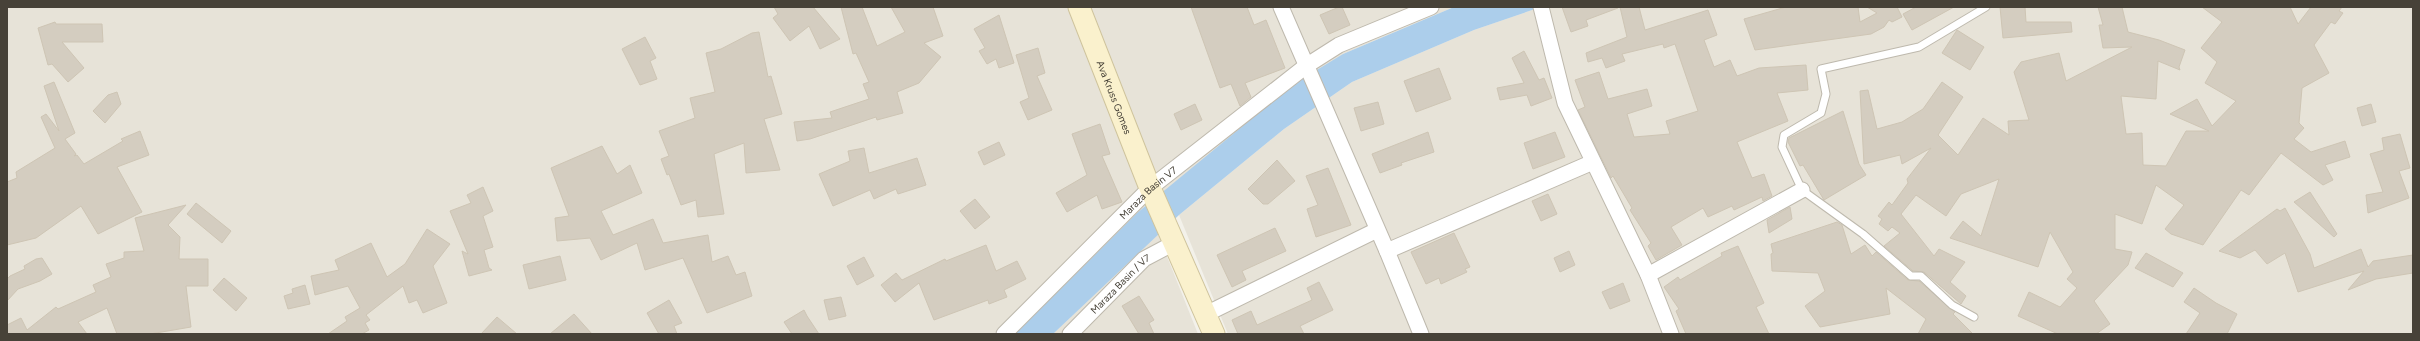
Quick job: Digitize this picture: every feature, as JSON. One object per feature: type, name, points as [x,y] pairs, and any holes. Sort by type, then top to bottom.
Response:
[{"type":"street","name":"Ava Kruss Gomes","points":[[1079,7],[1150,188],[1176,242],[1214,334]]},
{"type":"street","points":[[1280,7],[1387,251],[1421,334]]},
{"type":"street","name":"Maraza Basin V7","points":[[1004,334],[1150,188],[1306,66],[1339,45],[1431,7]]},
{"type":"street","points":[[1542,10],[1565,103],[1648,275],[1671,334]]},
{"type":"street","points":[[1387,251],[1593,162]]},
{"type":"street","points":[[1648,275],[1802,190]]},
{"type":"street","points":[[1206,314],[1377,230]]},
{"type":"street","name":"Maraza Basin / V7","points":[[1070,334],[1144,259],[1176,242]]},
{"type":"lane","points":[[1974,318],[1952,305],[1921,276],[1911,276],[1863,234],[1802,190],[1782,147],[1784,135],[1821,113],[1826,94],[1821,68],[1919,47],[1986,7]]},
{"type":"shaded area","points":[[7,7],[1454,7],[1343,54],[1137,213],[1015,334],[7,334]]},
{"type":"shaded area","points":[[1541,7],[2413,7],[2413,334],[1228,334],[1179,215],[1284,129],[1352,82],[1474,30]]},
{"type":"shaded area","points":[[1158,234],[1198,334],[1053,334]]},
{"type":"water","points":[[1454,7],[1541,7],[1474,30],[1352,82],[1284,129],[1179,215],[1053,334],[1015,334],[1137,213],[1294,84],[1343,54]]},
{"type":"building","points":[[774,7],[813,7],[840,39],[820,49],[809,26],[790,41],[773,18],[778,14]]},
{"type":"building","points":[[841,7],[862,7],[877,46],[905,32],[891,7],[933,7],[943,36],[924,43],[941,57],[919,83],[897,92],[903,113],[877,120],[876,117],[810,139],[797,141],[794,122],[832,118],[830,112],[869,99],[863,84],[869,82],[856,53],[853,54]]},
{"type":"building","points":[[1191,7],[1247,7],[1254,25],[1266,20],[1285,68],[1245,83],[1251,97],[1240,106],[1231,84],[1220,88]]},
{"type":"building","points":[[1342,7],[1350,25],[1329,34],[1320,15]]},
{"type":"building","points":[[1562,7],[1618,8],[1586,20],[1588,26],[1571,32]]},
{"type":"building","points":[[1620,7],[1639,7],[1645,30],[1708,10],[1717,35],[1704,40],[1714,67],[1730,60],[1737,76],[1759,68],[1806,65],[1808,90],[1777,93],[1788,121],[1737,142],[1752,178],[1764,174],[1772,196],[1763,201],[1762,197],[1734,210],[1732,206],[1708,217],[1703,208],[1671,227],[1682,245],[1656,260],[1648,246],[1651,243],[1630,210],[1632,208],[1613,176],[1611,178],[1578,110],[1585,107],[1575,80],[1599,72],[1608,99],[1647,89],[1652,106],[1627,114],[1634,137],[1670,134],[1666,121],[1698,111],[1675,44],[1664,48],[1663,44],[1622,54],[1625,61],[1606,68],[1602,58],[1588,62],[1586,53],[1627,37]]},
{"type":"building","points":[[1786,7],[1858,7],[1860,22],[1877,13],[1867,7],[1897,7],[1902,17],[1892,22],[1889,20],[1884,27],[1871,34],[1755,50],[1744,19]]},
{"type":"building","points":[[1916,7],[1954,7],[1912,30],[1903,14]]},
{"type":"building","points":[[2000,7],[2025,7],[2026,22],[2071,22],[2072,32],[2003,38]]},
{"type":"building","points":[[2098,7],[2122,7],[2128,32],[2159,40],[2185,50],[2179,67],[2180,70],[2158,61],[2156,99],[2121,96],[2126,134],[2142,133],[2143,165],[2166,166],[2186,131],[2209,131],[2170,114],[2197,99],[2212,126],[2236,101],[2205,83],[2217,62],[2201,48],[2222,22],[2202,7],[2290,7],[2298,24],[2311,7],[2342,7],[2339,11],[2343,13],[2335,24],[2331,22],[2314,45],[2329,73],[2302,88],[2299,123],[2304,128],[2294,139],[2311,152],[2345,141],[2350,157],[2325,165],[2333,180],[2323,185],[2281,153],[2249,195],[2241,190],[2203,245],[2171,234],[2165,229],[2184,205],[2156,185],[2142,224],[2115,214],[2115,249],[2132,252],[2128,265],[2094,301],[2110,324],[2096,334],[2058,334],[2018,316],[2029,292],[2060,307],[2077,288],[2067,279],[2073,272],[2050,232],[2038,267],[1950,238],[1963,221],[1981,236],[1999,179],[1961,194],[1946,216],[1916,195],[1901,214],[1934,256],[1939,249],[1965,262],[1950,282],[1966,296],[1961,304],[1924,272],[1913,271],[1884,246],[1900,233],[1892,227],[1888,231],[1879,224],[1882,219],[1878,216],[1889,202],[1892,205],[1908,183],[1907,179],[1931,148],[1902,164],[1900,155],[1864,164],[1860,91],[1868,90],[1877,129],[1902,122],[1923,109],[1942,82],[1963,97],[1938,135],[1958,155],[1983,118],[2009,135],[2008,121],[2029,120],[2014,72],[2021,62],[2059,53],[2066,81],[2132,47],[2103,48],[2099,25],[2103,25]]},
{"type":"building","points":[[999,15],[1014,63],[999,68],[996,59],[987,64],[979,51],[985,48],[974,29]]},
{"type":"building","points":[[55,22],[56,24],[102,24],[103,42],[62,42],[84,68],[68,82],[52,64],[48,65],[38,28]]},
{"type":"building","points":[[1957,30],[1984,47],[1970,70],[1942,53]]},
{"type":"building","points":[[759,32],[768,77],[771,76],[782,114],[764,119],[780,170],[746,173],[744,143],[714,154],[724,214],[698,217],[696,200],[681,205],[669,174],[667,175],[661,159],[669,156],[659,131],[695,118],[690,98],[715,92],[706,53],[721,49],[752,33]]},
{"type":"building","points":[[645,37],[656,58],[650,61],[657,79],[640,85],[622,49]]},
{"type":"building","points":[[1038,48],[1045,73],[1037,76],[1052,110],[1028,120],[1020,102],[1029,98],[1016,55]]},
{"type":"building","points":[[1524,51],[1539,80],[1544,78],[1552,98],[1531,106],[1527,95],[1500,100],[1497,88],[1524,83],[1512,58]]},
{"type":"building","points":[[1439,68],[1451,99],[1416,112],[1404,81]]},
{"type":"building","points":[[54,82],[75,133],[65,139],[76,154],[74,156],[77,155],[84,164],[123,141],[121,139],[140,131],[149,155],[117,167],[142,212],[98,234],[81,206],[36,238],[7,245],[7,182],[17,178],[16,172],[55,148],[41,117],[46,114],[59,131],[44,86]]},
{"type":"building","points":[[117,92],[121,104],[105,123],[93,111],[108,95]]},
{"type":"building","points":[[1378,102],[1384,124],[1361,131],[1354,108]]},
{"type":"building","points":[[1195,104],[1202,120],[1181,130],[1174,114]]},
{"type":"building","points":[[2371,104],[2376,122],[2362,126],[2357,108]]},
{"type":"building","points":[[1843,111],[1859,164],[1866,175],[1824,200],[1803,165],[1800,166],[1788,142],[1789,138]]},
{"type":"building","points":[[1100,124],[1110,154],[1102,156],[1122,202],[1102,209],[1097,195],[1067,212],[1056,193],[1087,175],[1072,134]]},
{"type":"building","points":[[1428,132],[1434,152],[1401,163],[1402,165],[1380,173],[1372,154]]},
{"type":"building","points":[[1555,132],[1565,157],[1533,169],[1524,143]]},
{"type":"building","points":[[2400,134],[2410,168],[2399,171],[2409,198],[2368,213],[2366,195],[2383,192],[2370,154],[2384,150],[2382,138]]},
{"type":"building","points":[[999,142],[1005,155],[984,165],[978,152]]},
{"type":"building","points":[[602,146],[617,174],[630,165],[642,193],[601,211],[613,235],[653,219],[663,243],[708,235],[712,262],[728,256],[736,275],[745,272],[752,296],[707,313],[683,258],[645,270],[637,243],[601,260],[590,238],[557,241],[555,218],[569,216],[551,168]]},
{"type":"building","points":[[864,148],[869,173],[917,158],[926,185],[898,194],[896,189],[874,199],[870,190],[833,206],[819,174],[850,161],[848,151]]},
{"type":"building","points":[[1277,160],[1295,181],[1268,204],[1263,204],[1248,189]]},
{"type":"building","points":[[1328,168],[1351,225],[1316,237],[1307,209],[1318,205],[1306,176]]},
{"type":"building","points":[[483,187],[493,211],[483,216],[493,247],[484,250],[489,268],[492,270],[469,276],[462,251],[468,254],[450,211],[471,203],[467,195]]},
{"type":"building","points":[[2310,192],[2337,234],[2334,237],[2294,202]]},
{"type":"building","points":[[1548,194],[1557,214],[1541,221],[1532,201]]},
{"type":"building","points":[[975,199],[990,217],[975,229],[960,211]]},
{"type":"building","points":[[196,203],[231,231],[222,243],[187,214]]},
{"type":"building","points":[[186,205],[168,225],[180,237],[179,259],[208,259],[208,286],[186,286],[191,327],[150,334],[117,334],[107,308],[78,322],[87,334],[7,334],[7,325],[21,318],[27,330],[56,307],[58,309],[96,292],[93,285],[111,277],[106,264],[124,258],[124,252],[144,251],[135,218]]},
{"type":"building","points":[[1790,207],[1792,219],[1769,233],[1767,220]]},
{"type":"building","points":[[2285,208],[2310,254],[2314,268],[2361,249],[2368,267],[2373,261],[2413,255],[2413,273],[2376,279],[2348,290],[2364,271],[2298,292],[2285,253],[2267,264],[2255,250],[2240,258],[2219,251],[2277,209],[2280,211]]},
{"type":"building","points":[[1837,222],[1842,225],[1851,254],[1865,245],[1872,256],[1876,252],[1908,280],[1919,281],[1955,312],[1953,314],[1973,334],[1918,334],[1926,319],[1886,288],[1890,314],[1820,327],[1805,306],[1825,291],[1818,273],[1772,271],[1771,254],[1773,253],[1771,244]]},
{"type":"building","points":[[1275,228],[1286,251],[1242,271],[1246,280],[1232,287],[1217,255]]},
{"type":"building","points":[[427,229],[450,244],[433,266],[447,303],[423,313],[417,300],[409,303],[403,286],[366,315],[370,320],[365,323],[369,330],[362,334],[328,334],[347,321],[345,317],[360,308],[348,286],[315,295],[311,276],[339,270],[335,260],[371,243],[387,277],[405,264]]},
{"type":"building","points":[[1454,233],[1470,267],[1465,269],[1467,272],[1441,284],[1439,278],[1426,284],[1411,252]]},
{"type":"building","points":[[986,245],[996,271],[1017,261],[1026,279],[1004,290],[1007,297],[989,304],[988,300],[934,320],[919,283],[895,302],[881,285],[896,273],[902,280],[945,259],[946,261]]},
{"type":"building","points":[[1738,246],[1764,303],[1756,307],[1769,334],[1686,334],[1676,311],[1679,309],[1664,287],[1678,277],[1680,280],[1722,256],[1721,253]]},
{"type":"building","points":[[1569,251],[1575,265],[1560,272],[1554,258]]},
{"type":"building","points":[[2146,253],[2183,273],[2173,287],[2135,268]]},
{"type":"building","points":[[560,256],[566,280],[529,289],[523,265]]},
{"type":"building","points":[[864,257],[874,276],[857,285],[847,266]]},
{"type":"building","points":[[42,258],[52,274],[40,281],[18,289],[7,301],[7,279],[25,269],[24,266],[36,259]]},
{"type":"building","points":[[224,278],[247,298],[236,311],[213,290]]},
{"type":"building","points":[[1319,282],[1333,310],[1300,326],[1304,334],[1238,334],[1232,320],[1251,311],[1257,325],[1312,300],[1307,288]]},
{"type":"building","points":[[1623,283],[1630,301],[1610,309],[1602,292]]},
{"type":"building","points":[[305,285],[310,304],[288,309],[284,296],[293,293],[292,289]]},
{"type":"building","points":[[2194,288],[2216,303],[2237,314],[2227,334],[2186,334],[2200,313],[2184,302]]},
{"type":"building","points":[[1139,296],[1154,320],[1149,323],[1154,334],[1139,334],[1122,306]]},
{"type":"building","points":[[841,297],[846,316],[829,320],[824,300]]},
{"type":"building","points":[[669,300],[682,323],[674,326],[677,334],[659,334],[647,313]]},
{"type":"building","points":[[804,310],[819,334],[792,334],[784,322]]},
{"type":"building","points":[[574,314],[592,334],[550,334]]},
{"type":"building","points":[[497,317],[517,334],[481,334]]}]
